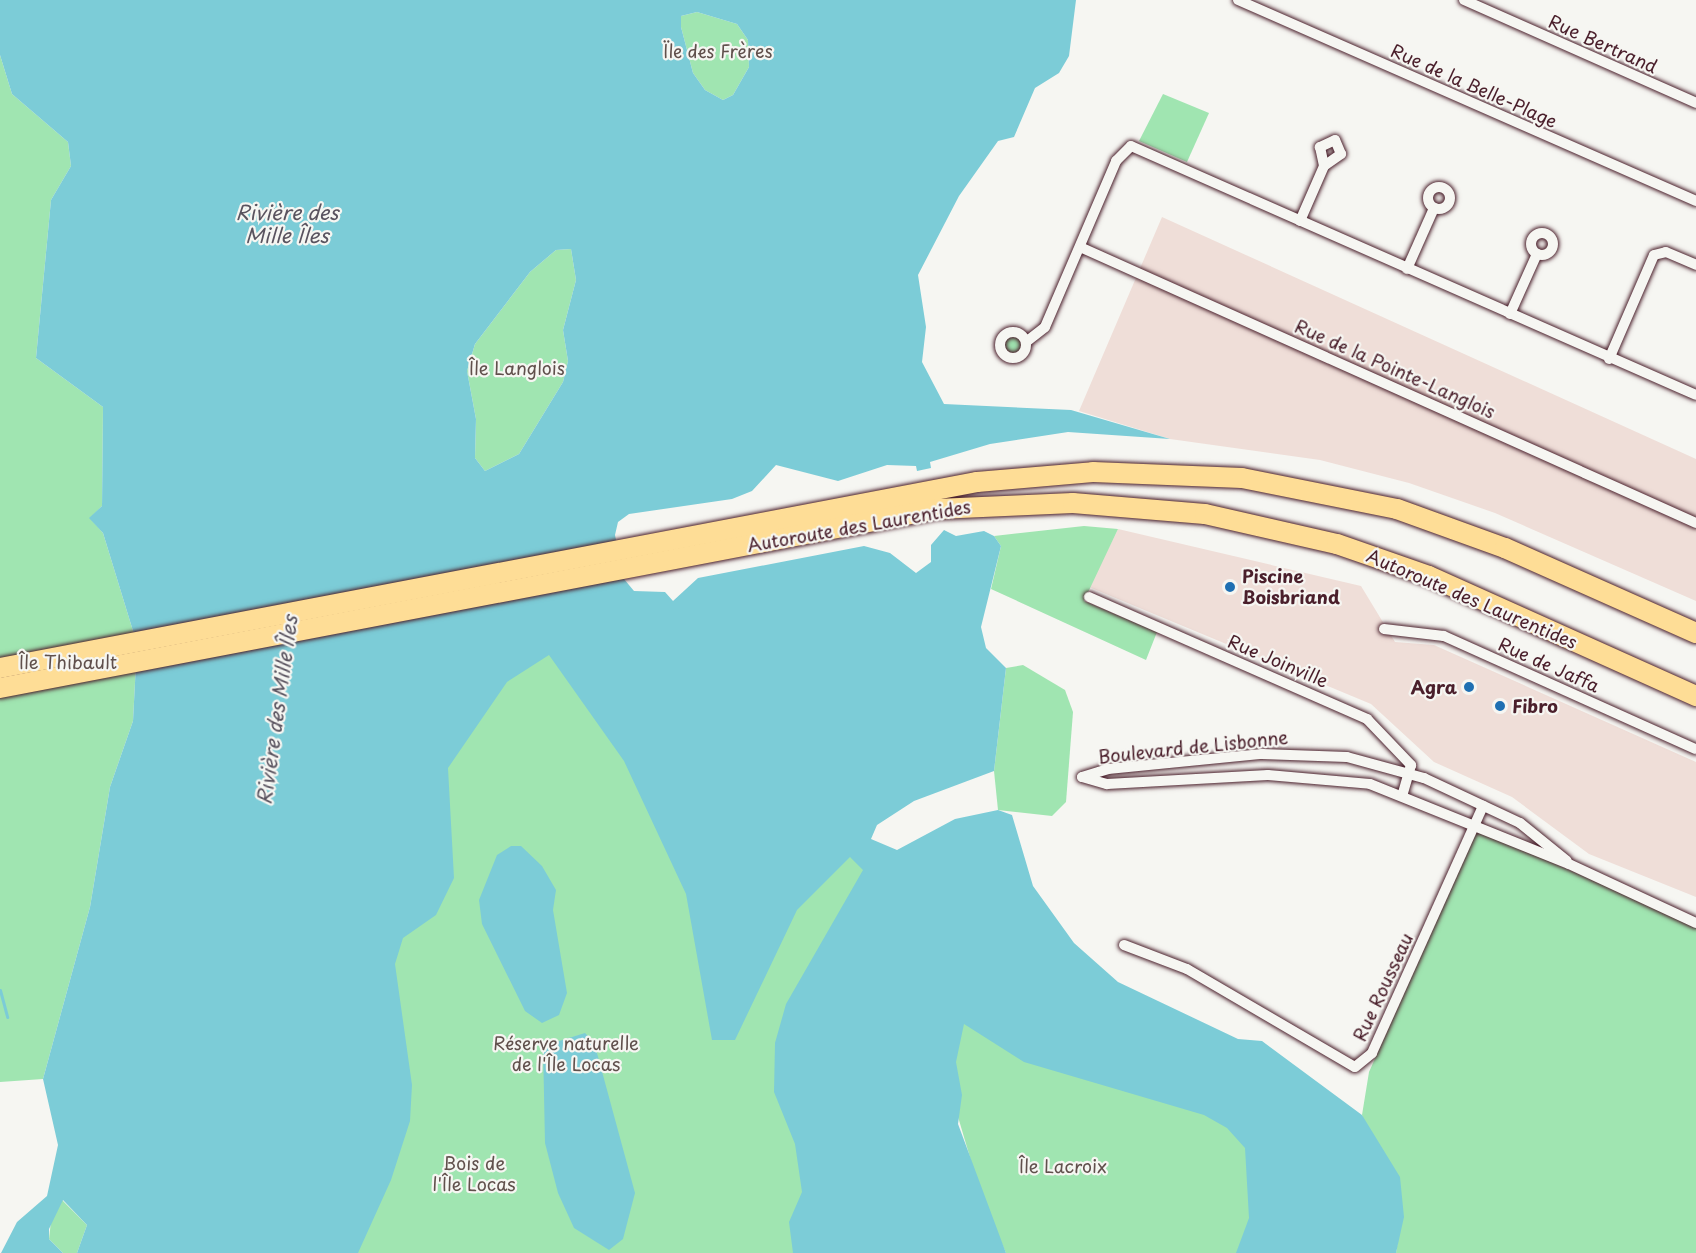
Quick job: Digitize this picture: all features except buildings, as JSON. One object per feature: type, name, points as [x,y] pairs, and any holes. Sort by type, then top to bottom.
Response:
[{"type":"highway","name":"Autoroute des Laurentides","points":[[0,688],[1012,477],[1193,473],[1289,484],[1396,509],[1505,548],[1696,633]]},
{"type":"highway","name":"Autoroute des Laurentides","points":[[0,668],[637,556],[960,506],[1073,502],[1155,507],[1272,526],[1372,555],[1696,696]]},
{"type":"street","name":"Rue de la Belle-Plage","points":[[1238,0],[1696,201]]},
{"type":"street","name":"Rue Bertrand","points":[[1464,0],[1696,103]]},
{"type":"street","points":[[1026,342],[1044,327],[1116,161],[1131,146],[1609,359],[1696,394]]},
{"type":"street","points":[[1300,221],[1324,166]]},
{"type":"street","points":[[1407,269],[1434,208]]},
{"type":"street","name":"Rue de la Pointe-Langlois","points":[[1080,247],[1696,523]]},
{"type":"street","points":[[1609,359],[1654,255],[1666,252],[1696,265]]},
{"type":"street","points":[[1510,315],[1537,254]]},
{"type":"street","name":"Rue Joinville","points":[[1089,597],[1357,713],[1411,765],[1410,774]]},
{"type":"street","name":"Rue de Jaffa","points":[[1384,629],[1444,636],[1696,749]]},
{"type":"street","points":[[1262,754],[1268,776]]},
{"type":"street","name":"Boulevard de Lisbonne","points":[[1569,864],[1520,823],[1410,774],[1347,757],[1262,754],[1108,769],[1082,777],[1107,784],[1268,776],[1336,778],[1403,793],[1569,864],[1696,923]]},
{"type":"street","points":[[1403,793],[1410,774]]},
{"type":"street","name":"Rue Rousseau","points":[[1124,945],[1197,975],[1355,1068],[1372,1053],[1477,825],[1483,806]]},
{"type":"shaded area","points":[[1162,217],[1696,459],[1696,601],[1495,513],[1409,483],[1320,460],[1170,439],[1079,411]]},
{"type":"shaded area","points":[[1118,529],[1361,586],[1395,642],[1434,645],[1696,762],[1696,897],[1589,854],[1512,797],[1434,762],[1371,704],[1089,587]]},
{"type":"green space","name":"Ïle des Frères","points":[[697,12],[737,24],[748,40],[749,67],[733,95],[723,100],[705,90],[693,73],[681,27],[681,16]]},
{"type":"green space","name":"Île Thibault","points":[[0,55],[12,94],[68,142],[71,166],[51,200],[36,358],[103,407],[102,506],[90,518],[103,533],[137,644],[133,721],[110,787],[90,907],[43,1079],[0,1082]]},
{"type":"green space","points":[[1163,94],[1209,113],[1187,162],[1139,141]]},
{"type":"green space","name":"Île Langlois","points":[[571,249],[576,280],[563,330],[568,361],[563,382],[519,454],[485,471],[475,458],[476,419],[467,371],[475,344],[530,272],[556,250]]},
{"type":"green space","points":[[1010,337],[1016,337],[1021,345],[1019,351],[1010,353],[1005,348],[1005,342]]},
{"type":"green space","points":[[1084,526],[1118,529],[1084,601],[1157,632],[1146,660],[991,589],[1001,546],[994,536]]},
{"type":"green space","name":"Réserve naturelle de l'Île Locas","points":[[469,608],[848,824],[898,880],[839,1253],[298,1253],[368,1010]]},
{"type":"green space","points":[[1023,665],[1065,690],[1073,712],[1066,802],[1052,816],[998,810],[994,771],[1006,668]]},
{"type":"green space","points":[[1477,830],[1696,925],[1696,1253],[1396,1253],[1401,1221],[1362,1115],[1369,1072]]},
{"type":"green space","name":"Île Lacroix","points":[[955,938],[1168,1080],[1258,1149],[1277,1253],[1006,1253],[982,1198],[943,1066]]},
{"type":"green space","points":[[62,1200],[87,1225],[77,1253],[63,1253],[49,1239],[52,1212]]},
{"type":"water","name":"Rivière des Mille Îles","points":[[0,0],[1076,0],[1069,56],[1059,73],[1035,88],[1014,137],[998,141],[959,196],[918,275],[926,327],[922,362],[944,404],[1071,410],[1170,439],[1068,432],[990,444],[930,462],[931,468],[917,471],[916,466],[887,465],[838,481],[776,465],[752,491],[732,499],[629,514],[618,522],[615,535],[624,579],[634,591],[665,592],[673,601],[698,578],[864,546],[890,553],[916,573],[931,562],[931,545],[944,530],[956,536],[984,531],[994,536],[1001,546],[981,627],[986,648],[1006,668],[994,771],[914,801],[877,825],[871,839],[897,850],[955,819],[998,810],[1012,815],[1033,886],[1074,943],[1118,982],[1238,1039],[1262,1041],[1362,1115],[1400,1177],[1404,1217],[1396,1253],[1236,1253],[1249,1218],[1245,1148],[1227,1128],[1204,1115],[1024,1062],[964,1024],[956,1062],[962,1095],[958,1124],[1006,1253],[793,1253],[789,1222],[802,1192],[795,1144],[774,1092],[775,1043],[786,1004],[863,870],[850,857],[797,910],[735,1040],[712,1040],[686,894],[624,761],[549,655],[507,682],[448,768],[454,878],[436,915],[403,938],[395,964],[412,1085],[410,1121],[391,1180],[358,1253],[77,1253],[87,1225],[63,1200],[49,1229],[49,1239],[63,1253],[1,1253],[17,1222],[47,1196],[58,1145],[43,1079],[90,907],[110,787],[133,721],[137,644],[103,533],[89,518],[102,506],[103,407],[36,358],[51,200],[71,166],[68,142],[12,94],[0,55]],"holes":[[[697,12],[737,24],[748,40],[749,67],[733,95],[723,100],[705,90],[693,73],[681,27],[681,16]],[[571,249],[576,280],[563,330],[568,361],[563,382],[519,454],[485,471],[475,458],[476,419],[467,371],[475,344],[530,272],[556,250]]]},
{"type":"water","points":[[511,846],[521,846],[542,866],[556,890],[553,910],[567,993],[559,1015],[542,1023],[525,1011],[482,924],[479,900],[497,855]]},
{"type":"water","points":[[585,1033],[594,1042],[635,1193],[623,1239],[609,1250],[574,1228],[558,1193],[545,1143],[543,1046]]},
{"type":"waterway","points":[[0,990],[7,1017]]},
{"type":"place","name":"Piscine Boisbriand","points":[[1230,587]]},
{"type":"place","name":"Agra","points":[[1469,687]]},
{"type":"place","name":"Fibro","points":[[1500,706]]},
{"type":"park label","name":"Bois de l'Île Locas","points":[[474,1174]]}]
